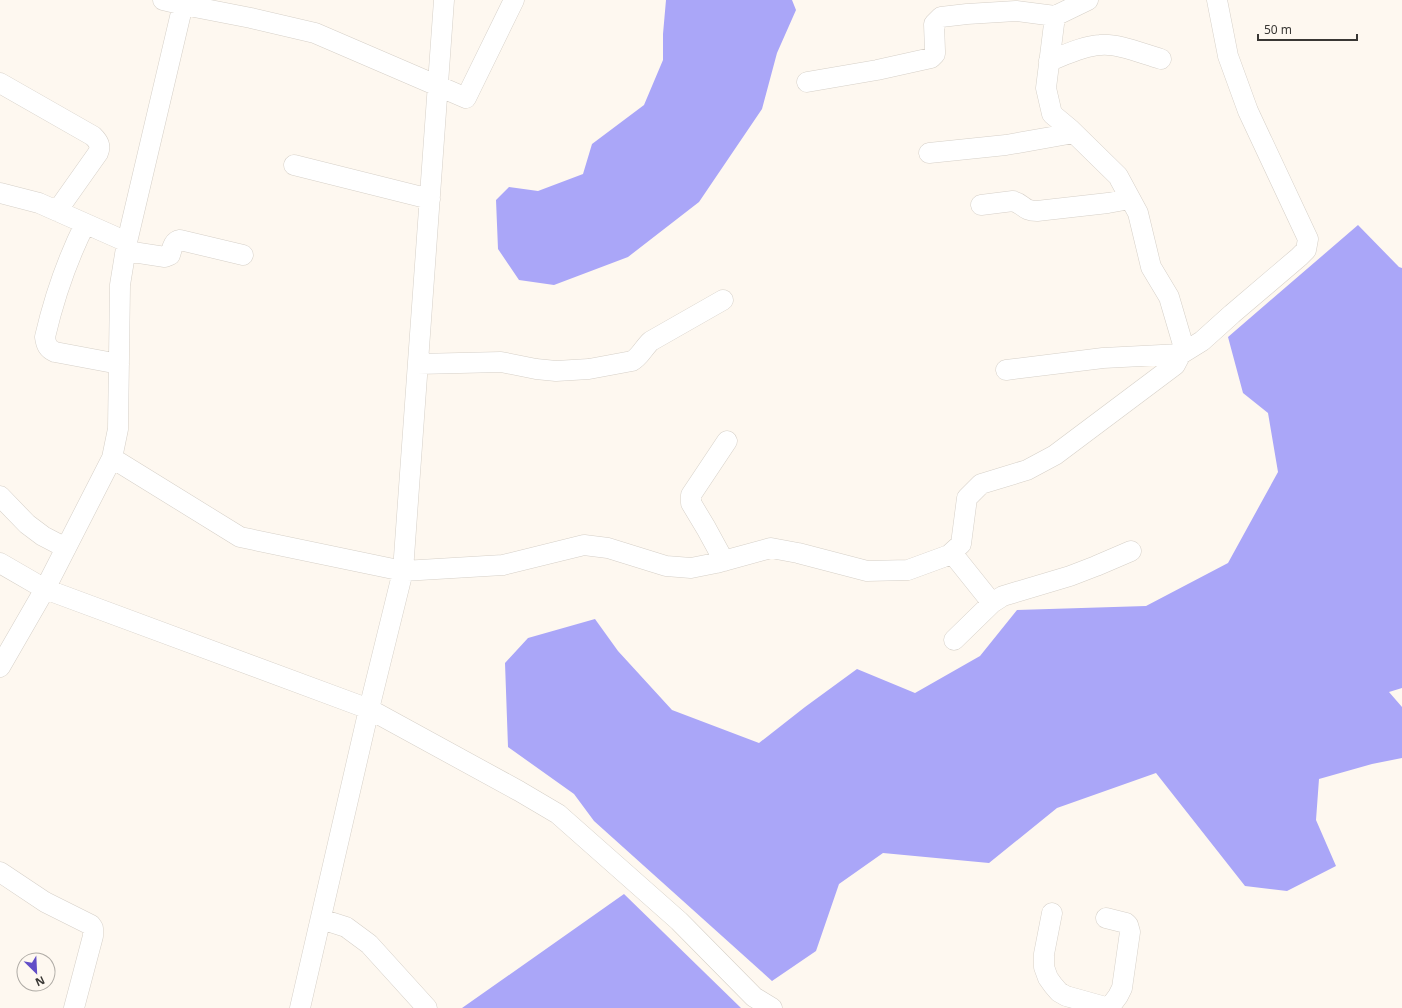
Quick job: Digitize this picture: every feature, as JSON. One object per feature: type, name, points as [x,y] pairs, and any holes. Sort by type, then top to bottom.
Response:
[{"type":"street","points":[[163,0],[184,3],[315,33],[466,98],[514,0]]},
{"type":"street","points":[[300,1008],[369,710],[403,571],[444,0]]},
{"type":"street","points":[[807,82],[877,70],[931,58],[936,51],[934,24],[941,17],[1016,11],[1055,16],[1088,0]]},
{"type":"street","points":[[1006,370],[1103,358],[1181,354],[1202,340],[1299,258],[1306,250],[1308,239],[1248,111],[1228,56],[1217,0]]},
{"type":"street","points":[[0,667],[45,589],[112,458],[118,429],[120,285],[126,247],[184,3]]},
{"type":"street","points":[[112,458],[240,537],[403,571],[503,565],[584,545],[608,548],[666,566],[691,568],[724,561],[771,548],[798,553],[867,571],[908,570],[949,555],[961,544],[966,498],[981,484],[1027,470],[1055,455],[1175,365],[1184,348],[1169,297],[1151,267],[1138,214],[1118,176],[1074,133],[1052,114],[1046,88],[1055,16]]},
{"type":"street","points":[[1049,61],[1090,46],[1100,44],[1116,46],[1160,59]]},
{"type":"street","points":[[0,83],[93,136],[99,143],[100,148],[98,153],[57,211]]},
{"type":"street","points":[[929,154],[1006,145],[1074,133]]},
{"type":"street","points":[[294,165],[430,199]]},
{"type":"street","points":[[0,193],[38,203],[57,211],[85,224],[126,247],[165,257],[170,255],[174,243],[177,240],[243,255]]},
{"type":"street","points":[[981,205],[1013,201],[1018,203],[1026,210],[1037,211],[1108,203],[1130,198]]},
{"type":"street","points":[[85,224],[73,248],[60,283],[49,319],[45,337],[46,344],[50,350],[55,352],[119,364]]},
{"type":"street","points":[[418,364],[501,362],[536,369],[556,371],[588,368],[632,360],[636,358],[651,341],[723,300]]},
{"type":"street","points":[[724,561],[690,499],[691,495],[727,441]]},
{"type":"street","points":[[0,496],[27,524],[43,536],[66,548]]},
{"type":"street","points":[[954,640],[992,603],[1003,596],[1070,576],[1131,551]]},
{"type":"street","points":[[952,553],[992,603]]},
{"type":"street","points":[[0,563],[45,589],[369,710],[519,791],[558,814],[680,921],[754,997],[772,1008]]},
{"type":"street","points":[[0,872],[45,902],[92,925],[94,928],[74,1008]]},
{"type":"street","points":[[1052,913],[1044,954],[1044,967],[1048,978],[1059,992],[1066,996],[1109,1008],[1122,988],[1130,932],[1126,923],[1106,918]]},
{"type":"street","points":[[321,919],[346,927],[369,944],[427,1008]]},
{"type":"shaded area","points":[[666,0],[792,0],[796,10],[777,53],[762,109],[699,202],[628,257],[554,285],[519,280],[498,249],[496,200],[509,187],[538,191],[583,174],[592,144],[644,105],[663,60],[663,34]]},
{"type":"shaded area","points":[[1358,225],[1399,267],[1402,268],[1402,688],[1389,692],[1402,707],[1402,758],[1372,764],[1319,779],[1316,820],[1336,866],[1287,891],[1245,886],[1156,773],[1057,808],[989,863],[883,853],[839,884],[816,951],[772,981],[594,821],[574,794],[508,747],[505,663],[528,638],[595,619],[618,651],[672,710],[759,743],[857,669],[915,693],[980,656],[1017,610],[1146,606],[1228,563],[1278,472],[1268,413],[1243,393],[1228,337]]},
{"type":"shaded area","points":[[624,894],[741,1008],[462,1008]]}]
